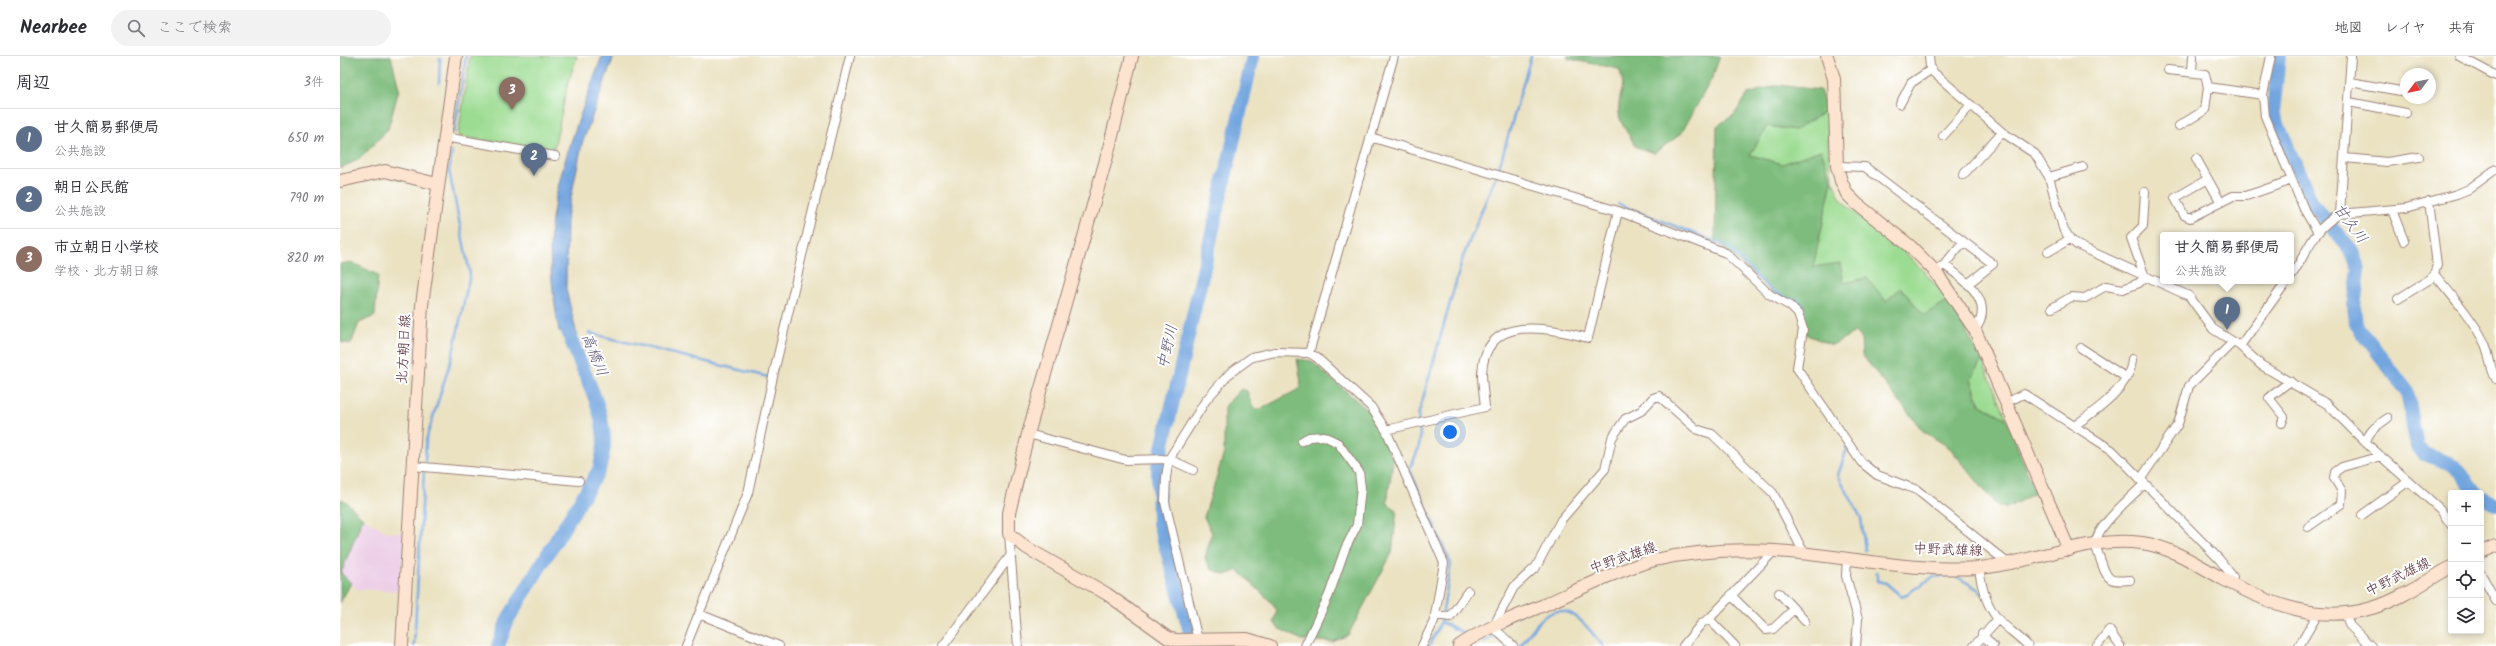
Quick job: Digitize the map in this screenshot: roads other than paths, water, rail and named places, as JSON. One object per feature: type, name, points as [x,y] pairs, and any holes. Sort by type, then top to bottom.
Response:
[{"type":"main road","name":"北方朝日線","points":[[402,646],[422,305],[437,184],[456,56]]},
{"type":"main road","points":[[1132,56],[1107,156],[1028,434],[1009,513],[1009,534],[1027,548],[1107,594],[1159,633],[1168,638],[1192,640],[1247,639],[1270,646]]},
{"type":"main road","points":[[1827,56],[1834,79],[1837,166],[1841,181],[1847,194],[1939,268],[1975,330],[2007,402],[2068,550]]},
{"type":"main road","points":[[340,181],[385,171],[437,184]]},
{"type":"main road","name":"中野武雄線","points":[[1459,646],[1493,627],[1613,575],[1654,561],[1696,553],[1731,550],[1804,553],[1847,559],[1958,568],[1979,568],[2010,565],[2095,543],[2118,541],[2146,544],[2179,554],[2232,584],[2279,606],[2318,614],[2345,613],[2372,608],[2448,569]]},
{"type":"main road","points":[[2484,551],[2496,546]]},
{"type":"street","points":[[686,646],[748,493],[774,372],[850,56]]},
{"type":"street","points":[[1309,353],[1394,56]]},
{"type":"street","points":[[1929,56],[1932,69],[2002,132],[2035,154],[2049,177],[2063,228],[2070,239],[2160,283]]},
{"type":"street","points":[[2192,71],[2193,56]]},
{"type":"street","points":[[2271,56],[2264,95],[2265,116],[2292,180],[2320,229]]},
{"type":"street","points":[[2340,214],[2351,56]]},
{"type":"street","points":[[2459,56],[2496,76]]},
{"type":"street","points":[[1900,104],[1911,83],[1932,69]]},
{"type":"street","points":[[2168,70],[2192,71],[2206,74],[2208,87],[2205,110],[2179,126]]},
{"type":"street","points":[[2350,82],[2400,91]]},
{"type":"street","points":[[2208,87],[2264,95]]},
{"type":"street","points":[[2349,102],[2406,113]]},
{"type":"street","points":[[1943,136],[1971,105]]},
{"type":"street","points":[[1963,175],[2002,132]]},
{"type":"street","points":[[1370,137],[1618,211],[1726,253],[1769,294],[1790,306],[1798,314],[1803,329],[1800,370],[1847,444],[1861,462],[1877,475],[1917,490],[2010,565]]},
{"type":"street","points":[[444,138],[556,156]]},
{"type":"street","points":[[2345,158],[2387,162],[2419,157]]},
{"type":"street","points":[[2196,158],[2220,201]]},
{"type":"street","points":[[1837,166],[1865,167],[1993,264],[1969,283]]},
{"type":"street","points":[[2049,177],[2083,167]]},
{"type":"street","points":[[2294,271],[2320,229],[2340,214],[2392,210],[2429,202],[2469,189],[2496,169]]},
{"type":"street","points":[[2208,179],[2175,198],[2184,215],[2190,218],[2220,201],[2233,196],[2246,196],[2292,180]]},
{"type":"street","points":[[2145,192],[2143,226],[2130,238],[2145,277]]},
{"type":"street","points":[[2398,298],[2430,279],[2438,265],[2429,202]]},
{"type":"street","points":[[2392,210],[2404,241]]},
{"type":"street","points":[[1386,430],[1419,420],[1485,407],[1482,372],[1487,352],[1493,340],[1513,328],[1551,328],[1588,338],[1618,211]]},
{"type":"street","points":[[2048,252],[2070,239]]},
{"type":"street","points":[[1963,242],[1939,268],[1969,283],[1981,307],[1981,321],[1975,330]]},
{"type":"street","points":[[2434,274],[2456,300],[2485,344],[2489,367],[2496,379]]},
{"type":"street","points":[[2052,308],[2071,297],[2085,298],[2106,286],[2123,289],[2139,284],[2145,277]]},
{"type":"street","points":[[2161,284],[2189,296],[2213,330],[2236,345],[2261,365],[2327,404],[2366,443],[2440,509],[2448,521]]},
{"type":"street","points":[[2130,580],[2113,581],[2106,576],[2095,543],[2098,533],[2142,482],[2178,424],[2189,386],[2194,378],[2236,345],[2285,284]]},
{"type":"street","points":[[2081,348],[2125,377]]},
{"type":"street","points":[[1192,640],[1165,502],[1166,477],[1169,459],[1206,400],[1230,373],[1252,357],[1275,352],[1309,353],[1371,407],[1386,430],[1444,563],[1435,615],[1422,646]]},
{"type":"street","points":[[2074,426],[2113,396],[2132,368],[2132,359]]},
{"type":"street","points":[[2282,423],[2284,417],[2269,398],[2290,381]]},
{"type":"street","points":[[2007,402],[2024,394],[2112,450],[2219,559],[2233,577],[2232,584]]},
{"type":"street","points":[[1513,646],[1493,627],[1514,587],[1536,568],[1561,520],[1605,469],[1612,438],[1625,419],[1640,411],[1653,398],[1659,396],[1696,429],[1712,434],[1773,493],[1804,553]]},
{"type":"street","points":[[2366,443],[2367,436],[2376,426],[2388,418]]},
{"type":"street","points":[[1028,434],[1126,460],[1169,459],[1193,470]]},
{"type":"street","points":[[1302,441],[1309,438],[1324,436],[1338,443],[1359,472],[1361,488],[1357,525],[1345,549],[1329,595],[1305,646]]},
{"type":"street","points":[[2308,527],[2341,504],[2342,491],[2334,478],[2335,472],[2342,467],[2381,456]]},
{"type":"street","points":[[413,466],[579,481]]},
{"type":"street","points":[[2362,515],[2409,481]]},
{"type":"street","points":[[1009,534],[1018,646]]},
{"type":"street","points":[[1683,646],[1702,623],[1709,619],[1774,551]]},
{"type":"street","points":[[943,646],[1011,555]]},
{"type":"street","points":[[1847,559],[1846,576],[1858,618],[1856,646]]},
{"type":"street","points":[[1979,568],[1981,588],[1998,618],[2018,634],[2028,646]]},
{"type":"street","points":[[2484,579],[2496,601]]},
{"type":"street","points":[[1435,615],[1450,617],[1468,591]]},
{"type":"street","points":[[1779,593],[1805,621]]},
{"type":"street","points":[[1731,595],[1766,630],[1774,629],[1794,609]]},
{"type":"street","points":[[2345,613],[2350,626],[2371,646]]},
{"type":"street","points":[[699,614],[779,646]]},
{"type":"street","points":[[2299,646],[2318,614]]},
{"type":"street","points":[[1974,646],[1982,634],[1998,618]]},
{"type":"street","points":[[1709,619],[1735,646]]},
{"type":"street","points":[[2097,646],[2109,630],[2120,646]]},
{"type":"street","points":[[1982,634],[1993,646]]},
{"type":"water","points":[[602,56],[614,56],[582,144],[567,217],[566,289],[577,335],[559,331],[550,261],[552,219],[566,157]]},
{"type":"waterway","points":[[454,133],[466,56]]},
{"type":"waterway","name":"中野川","points":[[1194,646],[1159,523],[1158,466],[1253,56]]},
{"type":"waterway","points":[[1429,646],[1441,622],[1451,564],[1409,468],[1420,443],[1418,416],[1463,257],[1499,168],[1531,56]]},
{"type":"waterway","name":"甘久川","points":[[2279,56],[2273,113],[2312,203],[2352,252],[2359,270],[2354,306],[2356,324],[2407,391],[2417,447],[2424,454],[2449,463],[2460,472],[2474,490]]},
{"type":"waterway","points":[[439,83],[440,59]]},
{"type":"waterway","points":[[425,461],[426,440],[453,353],[470,274],[449,171],[452,152]]},
{"type":"waterway","points":[[1618,204],[1729,247],[1767,287],[1789,299],[1798,300],[1803,305],[1804,320]]},
{"type":"waterway","name":"高橋川","points":[[498,646],[508,619],[599,470],[603,453],[603,427],[599,410],[573,346],[563,314]]},
{"type":"waterway","points":[[589,333],[768,377]]},
{"type":"waterway","points":[[1846,447],[1847,449],[1838,475],[1861,518],[1865,550]]},
{"type":"waterway","points":[[414,646],[424,472]]},
{"type":"waterway","name":"甘久川","points":[[2484,498],[2496,505]]},
{"type":"waterway","points":[[1877,572],[1877,581],[1886,583],[1902,597],[1933,577],[1954,575],[1979,590],[1981,593]]},
{"type":"waterway","points":[[1521,645],[1543,617],[1556,611],[1564,611],[1579,619],[1603,646]]},
{"type":"waterway","points":[[1441,622],[1464,633]]},
{"type":"waterway","points":[[1484,642],[1496,635],[1498,637]]},
{"type":"place","name":"市立朝日小学校","points":[[512,110]]},
{"type":"place","name":"朝日公民館","points":[[534,176]]},
{"type":"place","name":"甘久簡易郵便局","points":[[2227,330]]}]
